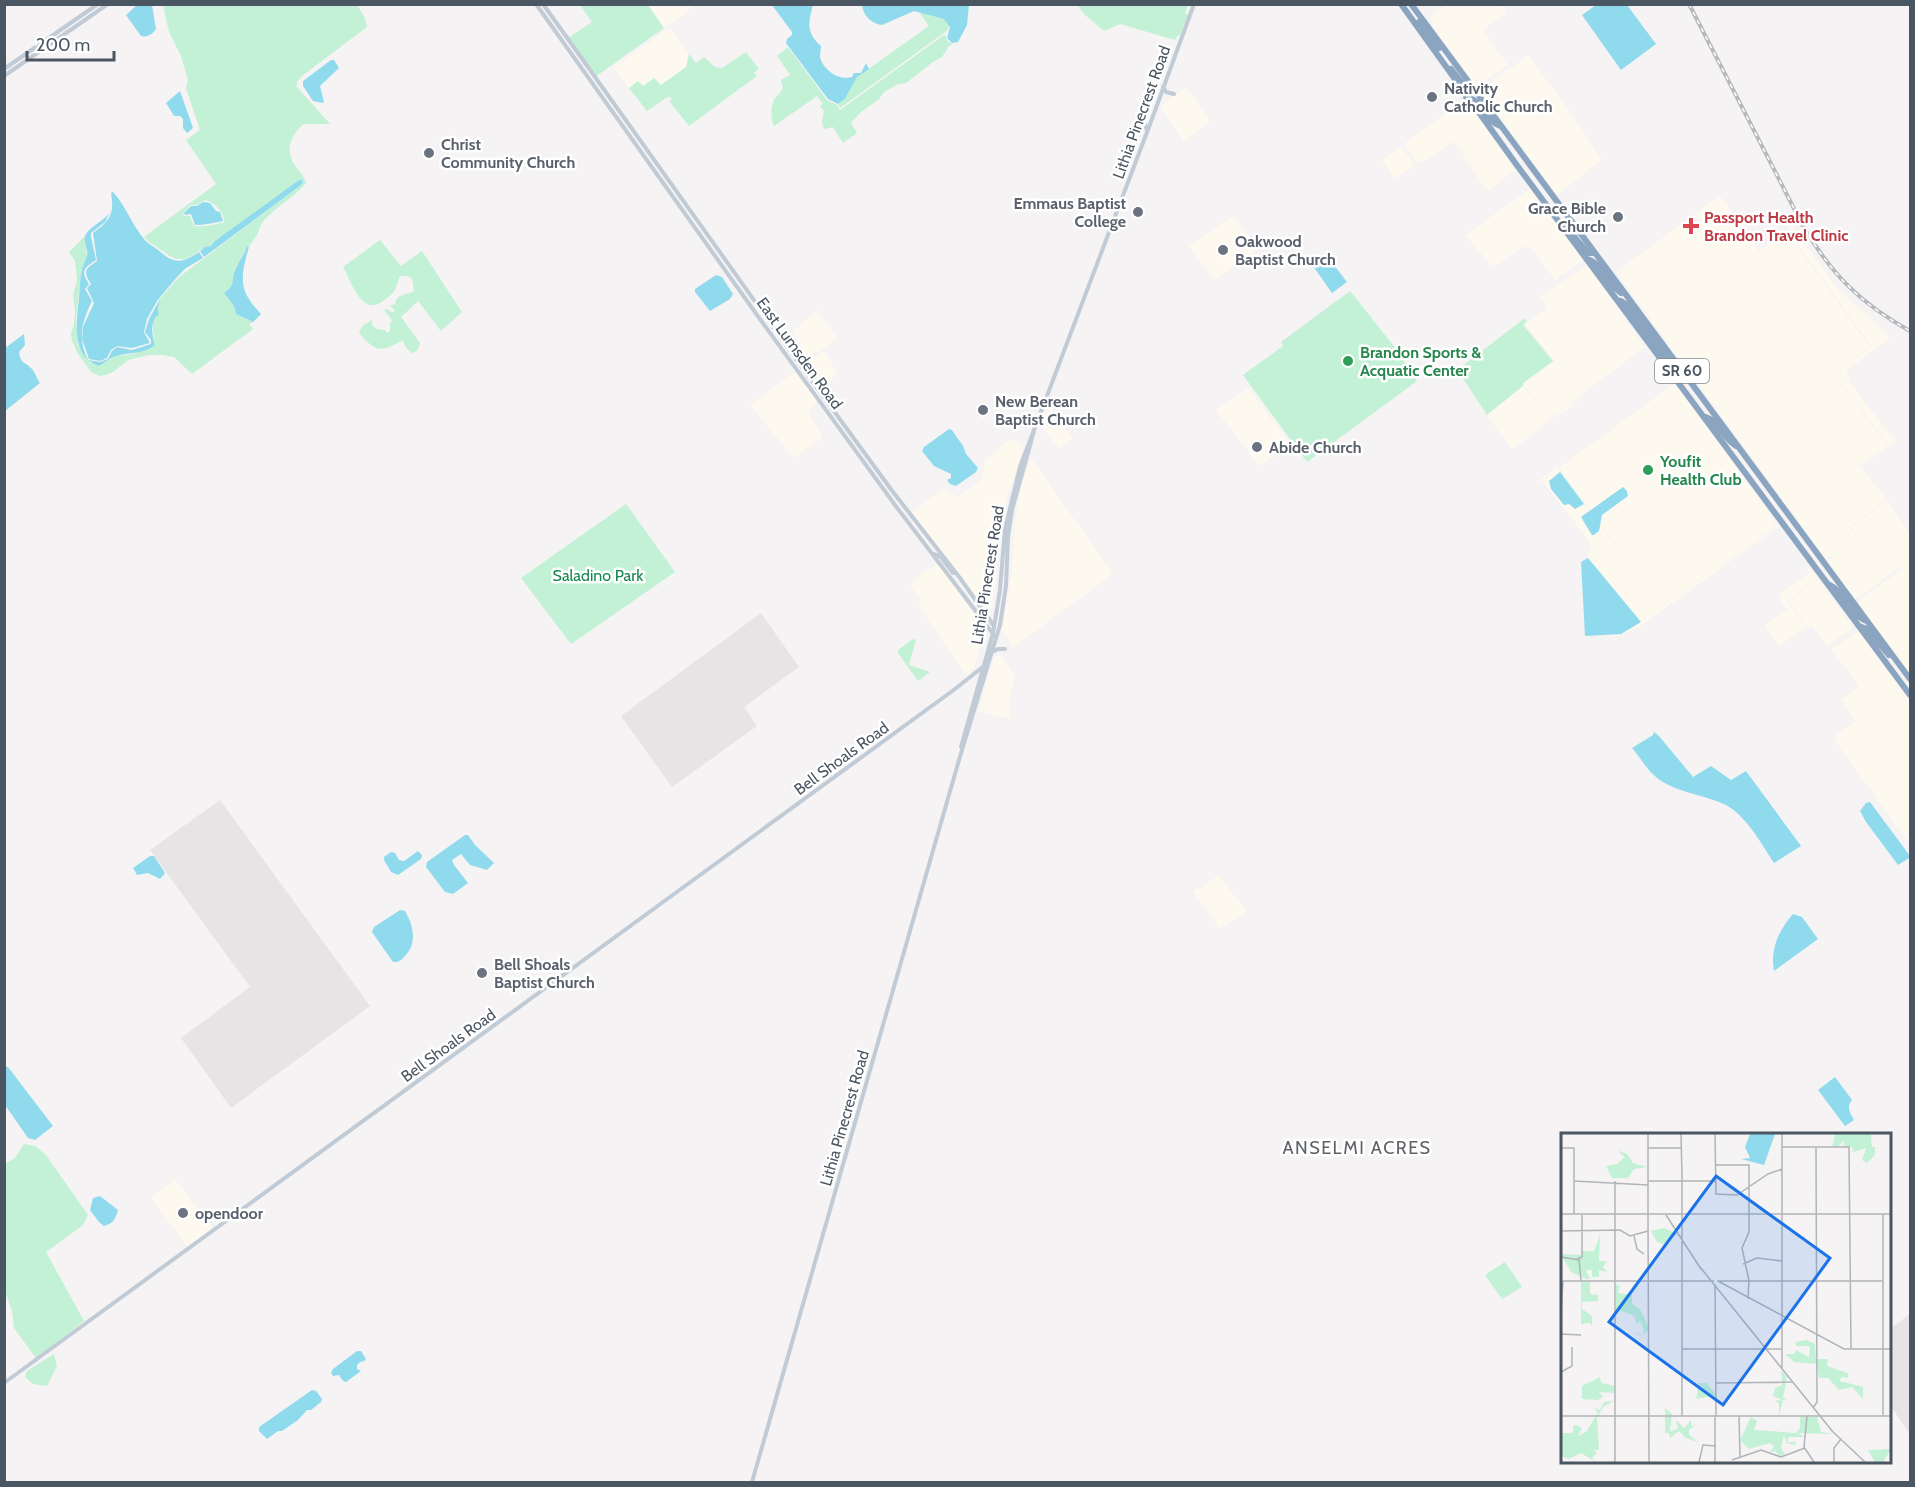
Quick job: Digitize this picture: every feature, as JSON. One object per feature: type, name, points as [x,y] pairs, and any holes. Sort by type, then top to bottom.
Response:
[{"type":"highway","name":"SR 60","points":[[1401,4],[1466,97],[1911,695]]},
{"type":"highway","name":"SR 60","points":[[1411,4],[1911,679]]},
{"type":"highway","points":[[1419,22],[1434,44],[1445,51]]},
{"type":"highway","points":[[1445,66],[1454,72],[1469,91],[1474,91]]},
{"type":"highway","points":[[1466,97],[1474,99],[1492,123],[1500,127]]},
{"type":"highway","points":[[1560,224],[1569,229],[1588,253],[1594,253]]},
{"type":"highway","points":[[1587,259],[1595,262],[1614,288],[1625,294]]},
{"type":"highway","points":[[1616,298],[1627,305],[1682,380],[1692,384]]},
{"type":"highway","points":[[1705,417],[1712,419],[1727,440],[1739,448]]},
{"type":"highway","points":[[1828,583],[1837,588],[1859,618],[1868,622]]},
{"type":"highway","points":[[1859,626],[1868,629],[1884,650],[1895,658]]},
{"type":"highway","points":[[1898,678],[1911,687]]},
{"type":"main road","points":[[4,69],[98,4]]},
{"type":"main road","points":[[4,76],[108,4]]},
{"type":"main road","name":"East Lumsden Road","points":[[536,4],[812,391],[994,635]]},
{"type":"main road","name":"East Lumsden Road","points":[[543,4],[893,492],[957,573],[998,632]]},
{"type":"main road","name":"Lithia Pinecrest Road","points":[[752,1482],[991,653],[1000,590],[1005,529],[1020,467],[1194,4]]},
{"type":"main road","points":[[1163,86],[1166,92],[1174,94]]},
{"type":"main road","points":[[1136,122],[1144,122],[1147,132]]},
{"type":"main road","name":"Lithia Pinecrest Road","points":[[959,760],[990,643],[998,632],[1005,596],[1014,499],[1034,431]]},
{"type":"main road","points":[[1020,467],[1022,474]]},
{"type":"main road","points":[[933,554],[941,557],[953,573],[957,573]]},
{"type":"main road","points":[[984,612],[993,612],[997,592],[1000,590]]},
{"type":"main road","points":[[986,626],[990,643]]},
{"type":"main road","points":[[991,653],[998,649],[1005,649]]},
{"type":"main road","name":"Bell Shoals Road","points":[[4,1383],[964,683],[984,666]]},
{"type":"main road","points":[[964,683],[971,680],[979,682]]},
{"type":"shaded area","points":[[648,5],[696,5],[664,28]]},
{"type":"shaded area","points":[[1446,5],[1502,5],[1507,11],[1483,30],[1508,65],[1476,85],[1431,24],[1431,17]]},
{"type":"shaded area","points":[[670,27],[689,54],[686,67],[661,86],[643,86],[638,82],[629,88],[614,68]]},
{"type":"shaded area","points":[[1528,55],[1572,114],[1602,160],[1557,195],[1482,93],[1483,89]]},
{"type":"shaded area","points":[[1186,87],[1210,121],[1184,142],[1160,106]]},
{"type":"shaded area","points":[[1465,100],[1516,170],[1487,191],[1454,141],[1418,164],[1404,144]]},
{"type":"shaded area","points":[[1401,146],[1415,166],[1394,179],[1382,160]]},
{"type":"shaded area","points":[[1530,189],[1583,260],[1550,284],[1554,279],[1528,246],[1521,248],[1493,267],[1465,235]]},
{"type":"shaded area","points":[[1720,196],[1759,251],[1786,231],[1870,347],[1834,375],[1887,445],[1859,465],[1887,500],[1849,527],[1856,536],[1827,560],[1616,272]]},
{"type":"shaded area","points":[[1234,215],[1257,249],[1214,280],[1189,246]]},
{"type":"shaded area","points":[[1792,226],[1834,284],[1890,338],[1846,371],[1852,385],[1895,441],[1862,466],[1888,444],[1835,375],[1872,347],[1787,230]]},
{"type":"shaded area","points":[[1585,266],[1589,268],[1645,347],[1550,418],[1523,384],[1554,361],[1525,324],[1547,308],[1539,297]]},
{"type":"shaded area","points":[[817,310],[837,338],[808,359],[793,331]]},
{"type":"shaded area","points":[[824,351],[838,374],[820,389],[803,366]]},
{"type":"shaded area","points":[[796,371],[817,401],[808,412],[823,437],[794,458],[750,405]]},
{"type":"shaded area","points":[[1675,383],[1776,522],[1775,526],[1661,606],[1559,468]]},
{"type":"shaded area","points":[[1523,386],[1550,419],[1586,393],[1568,410],[1545,423],[1512,450],[1487,415]]},
{"type":"shaded area","points":[[1248,388],[1291,445],[1260,466],[1216,410]]},
{"type":"shaded area","points":[[1052,408],[1073,439],[1059,449],[1039,423],[1042,415]]},
{"type":"shaded area","points":[[1011,439],[1024,445],[1003,518],[995,590],[992,609],[989,612],[912,512],[944,488],[958,497],[983,479],[985,460]]},
{"type":"shaded area","points":[[1595,440],[1558,467],[1560,472],[1549,481],[1549,484],[1564,505],[1569,504],[1576,509],[1584,504],[1589,511],[1582,516],[1585,526],[1592,535],[1597,533],[1599,524],[1661,607],[1776,526],[1777,523],[1779,526],[1638,628],[1621,634],[1641,621],[1588,558],[1592,547],[1574,521],[1542,481],[1537,482]]},
{"type":"shaded area","points":[[1031,458],[1113,574],[1014,649],[1002,631],[1012,573],[1016,511]]},
{"type":"shaded area","points":[[1888,501],[1910,534],[1910,676],[1856,603],[1902,569],[1900,567],[1854,600],[1827,562],[1857,536],[1851,527]]},
{"type":"shaded area","points":[[939,565],[984,628],[976,664],[967,677],[918,605],[922,602],[910,585],[916,578]]},
{"type":"shaded area","points":[[1810,568],[1818,578],[1787,601],[1806,627],[1779,646],[1765,625],[1787,610],[1778,596],[1809,573]]},
{"type":"shaded area","points":[[1818,579],[1852,625],[1850,630],[1827,646],[1812,626],[1808,628],[1789,601]]},
{"type":"shaded area","points":[[761,613],[799,667],[744,707],[757,726],[672,787],[621,716]]},
{"type":"shaded area","points":[[1857,632],[1861,634],[1910,701],[1910,844],[1833,738],[1856,721],[1841,700],[1859,686],[1831,649]]},
{"type":"shaded area","points":[[1002,655],[1015,677],[1009,699],[1011,719],[978,711],[994,658]]},
{"type":"shaded area","points":[[220,800],[370,1006],[231,1108],[181,1038],[250,987],[150,850]]},
{"type":"shaded area","points":[[1219,875],[1246,911],[1220,929],[1193,891]]},
{"type":"shaded area","points":[[175,1179],[213,1229],[188,1248],[151,1197]]},
{"type":"shaded area","points":[[1910,1314],[1910,1434],[1891,1406],[1891,1328]]},
{"type":"green space","points":[[1077,4],[1188,5],[1185,13],[1188,15],[1180,35],[1175,40],[1120,24],[1104,31],[1084,14]]},
{"type":"green space","points":[[163,5],[357,5],[365,18],[367,27],[297,82],[297,87],[330,124],[303,124],[295,134],[290,144],[290,155],[306,183],[261,225],[237,265],[232,285],[224,293],[234,306],[236,314],[253,322],[249,324],[253,329],[192,374],[174,357],[149,355],[128,360],[113,372],[100,376],[92,373],[78,354],[71,333],[75,311],[73,295],[77,280],[75,261],[69,252],[85,236],[87,257],[81,271],[76,319],[78,345],[91,363],[104,363],[115,356],[133,354],[155,345],[152,324],[157,307],[160,299],[178,278],[302,184],[302,180],[299,180],[211,246],[186,258],[173,258],[144,237],[216,184],[186,140],[200,130],[186,88],[188,80],[181,56],[169,32]],"holes":[[[208,201],[221,212],[224,222],[209,226],[194,226],[190,216],[183,214],[190,205]]]},
{"type":"green space","points":[[580,5],[648,5],[664,28],[595,77],[568,38],[592,22]]},
{"type":"green space","points":[[919,12],[944,19],[949,24],[948,30],[840,108],[838,104],[845,99],[857,77],[929,26]]},
{"type":"green space","points":[[944,35],[947,41],[953,44],[942,57],[906,83],[898,84],[884,92],[851,123],[857,133],[843,143],[833,127],[824,129],[822,122],[824,111],[820,106],[823,104],[817,96],[774,126],[771,113],[773,103],[783,88],[781,80],[790,75],[777,56],[788,47],[827,100],[837,105],[840,110]]},
{"type":"green space","points":[[746,52],[759,69],[754,73],[757,76],[689,126],[669,101],[672,99],[670,97],[647,111],[629,88],[638,81],[643,86],[654,78],[661,85],[686,67],[689,54],[696,63],[704,57],[715,67],[722,68]]},
{"type":"green space","points":[[380,240],[401,266],[422,251],[462,312],[441,331],[418,301],[401,317],[420,343],[417,351],[411,353],[403,340],[383,349],[374,347],[359,333],[362,326],[372,320],[376,329],[385,330],[387,333],[390,331],[392,320],[384,310],[387,309],[393,313],[395,310],[390,306],[395,304],[400,296],[414,291],[412,278],[400,276],[394,292],[380,303],[367,304],[357,294],[343,267]]},
{"type":"green space","name":"Brandon Sports & Acquatic Center","points":[[1350,291],[1393,345],[1417,381],[1307,462],[1243,375],[1283,346],[1281,342]]},
{"type":"green space","points":[[1525,318],[1527,321],[1523,325],[1553,361],[1523,383],[1523,386],[1487,415],[1462,377],[1461,367]]},
{"type":"green space","name":"Saladino Park","points":[[626,504],[675,572],[571,644],[521,578]]},
{"type":"green space","points":[[913,639],[916,640],[909,665],[930,672],[918,681],[898,653],[898,650]]},
{"type":"green space","points":[[24,1144],[35,1146],[46,1155],[88,1215],[83,1225],[46,1252],[84,1321],[36,1358],[14,1328],[12,1311],[5,1291],[5,1164],[15,1158]]},
{"type":"green space","points":[[1505,1262],[1522,1287],[1502,1299],[1485,1275]]},
{"type":"green space","points":[[54,1354],[57,1366],[47,1386],[33,1384],[25,1377],[27,1371]]},
{"type":"water","points":[[137,5],[152,5],[156,29],[147,36],[141,36],[126,15]]},
{"type":"water","points":[[772,5],[813,5],[809,22],[811,32],[821,46],[820,57],[824,66],[832,73],[847,78],[852,77],[854,73],[861,73],[866,63],[869,69],[857,77],[845,99],[838,104],[828,99],[786,43],[792,32]]},
{"type":"water","points":[[862,5],[969,5],[967,25],[958,42],[952,43],[947,38],[950,27],[944,19],[914,11],[882,25],[868,18]]},
{"type":"water","points":[[1596,5],[1627,5],[1656,44],[1621,70],[1582,15]]},
{"type":"water","points":[[334,60],[339,68],[320,86],[324,102],[313,101],[303,86],[303,81]]},
{"type":"water","points":[[180,91],[193,128],[187,133],[183,128],[183,119],[180,116],[174,116],[166,103]]},
{"type":"water","points":[[299,180],[303,180],[302,184],[204,257],[200,251],[211,246]]},
{"type":"water","points":[[113,192],[144,239],[164,255],[178,261],[199,252],[203,258],[186,268],[157,301],[147,319],[144,332],[150,343],[132,348],[117,346],[111,350],[107,358],[100,361],[89,359],[82,339],[83,327],[94,303],[87,288],[91,284],[86,270],[97,261],[93,233],[110,217],[111,193]]},
{"type":"water","points":[[203,202],[210,203],[216,211],[220,212],[223,221],[195,225],[191,214],[185,215],[184,213],[191,206],[197,206]]},
{"type":"water","points":[[110,212],[105,222],[91,233],[96,260],[86,268],[84,273],[89,284],[85,289],[92,301],[82,330],[83,344],[88,359],[80,349],[77,333],[80,279],[87,256],[85,237]]},
{"type":"water","points":[[247,246],[249,247],[243,273],[244,287],[250,301],[261,314],[253,322],[236,314],[234,306],[224,293],[232,284],[234,272]]},
{"type":"water","points":[[1327,256],[1347,282],[1332,293],[1313,266]]},
{"type":"water","points":[[716,275],[722,277],[733,294],[730,299],[710,311],[695,289]]},
{"type":"water","points":[[160,299],[159,314],[154,321],[152,332],[155,345],[141,351],[116,356],[99,366],[89,360],[100,362],[108,359],[117,347],[132,350],[151,344],[145,332]]},
{"type":"water","points":[[24,334],[25,345],[19,352],[20,356],[22,361],[33,370],[40,383],[5,411],[5,348]]},
{"type":"water","points":[[949,429],[952,430],[966,454],[978,468],[976,472],[956,486],[947,480],[951,478],[951,474],[934,466],[922,451],[924,447]]},
{"type":"water","points":[[1560,472],[1584,504],[1575,509],[1569,504],[1564,505],[1551,489],[1549,481]]},
{"type":"water","points":[[1623,487],[1628,496],[1602,515],[1599,531],[1592,535],[1581,517]]},
{"type":"water","points":[[1588,558],[1641,622],[1621,634],[1585,636],[1581,562]]},
{"type":"water","points":[[1654,732],[1693,777],[1711,766],[1731,780],[1746,771],[1801,846],[1774,863],[1753,831],[1734,810],[1718,802],[1680,790],[1656,777],[1632,748],[1653,735]]},
{"type":"water","points":[[1870,802],[1910,856],[1898,865],[1860,811],[1866,803]]},
{"type":"water","points":[[468,835],[494,863],[487,870],[470,865],[461,854],[452,860],[468,883],[453,894],[445,892],[426,867],[427,862]]},
{"type":"water","points":[[418,851],[422,855],[421,859],[398,875],[391,872],[384,860],[384,857],[391,852],[395,853],[399,860],[404,861]]},
{"type":"water","points":[[150,856],[154,856],[165,873],[160,879],[148,873],[137,875],[133,868]]},
{"type":"water","points":[[400,910],[405,911],[408,916],[413,939],[405,956],[393,962],[372,932],[374,927]]},
{"type":"water","points":[[1793,914],[1802,917],[1818,939],[1774,971],[1773,955],[1777,940]]},
{"type":"water","points":[[5,1066],[53,1126],[35,1140],[28,1138],[5,1105]]},
{"type":"water","points":[[1835,1077],[1852,1100],[1849,1108],[1854,1120],[1845,1126],[1818,1090]]},
{"type":"water","points":[[100,1196],[118,1210],[114,1220],[104,1226],[90,1210],[93,1198]]},
{"type":"water","points":[[357,1351],[361,1351],[366,1359],[357,1365],[357,1369],[361,1371],[346,1382],[339,1375],[333,1376],[331,1373],[333,1369]]},
{"type":"water","points":[[312,1390],[316,1391],[322,1399],[311,1410],[307,1410],[298,1420],[267,1439],[259,1431],[259,1427]]},
{"type":"railway","points":[[1689,4],[1803,226],[1814,243],[1836,273],[1862,298],[1876,310],[1910,331]]},
{"type":"place","name":"Nativity Catholic Church","points":[[1432,97]]},
{"type":"place","name":"Christ Community Church","points":[[429,153]]},
{"type":"place","name":"Emmaus Baptist College","points":[[1138,212]]},
{"type":"place","name":"Grace Bible Church","points":[[1618,217]]},
{"type":"place","name":"Passport Health Brandon Travel Clinic","points":[[1691,226]]},
{"type":"place","name":"Oakwood Baptist Church","points":[[1223,250]]},
{"type":"place","name":"Brandon Sports & Acquatic Center","points":[[1348,361]]},
{"type":"place","name":"New Berean Baptist Church","points":[[983,410]]},
{"type":"place","name":"Abide Church","points":[[1257,447]]},
{"type":"place","name":"Youfit Health Club","points":[[1648,470]]},
{"type":"place","name":"Bell Shoals Baptist Church","points":[[482,973]]},
{"type":"place","name":"opendoor","points":[[183,1213]]},
{"type":"district","name":"ANSELMI ACRES","points":[[1357,1148]]}]
